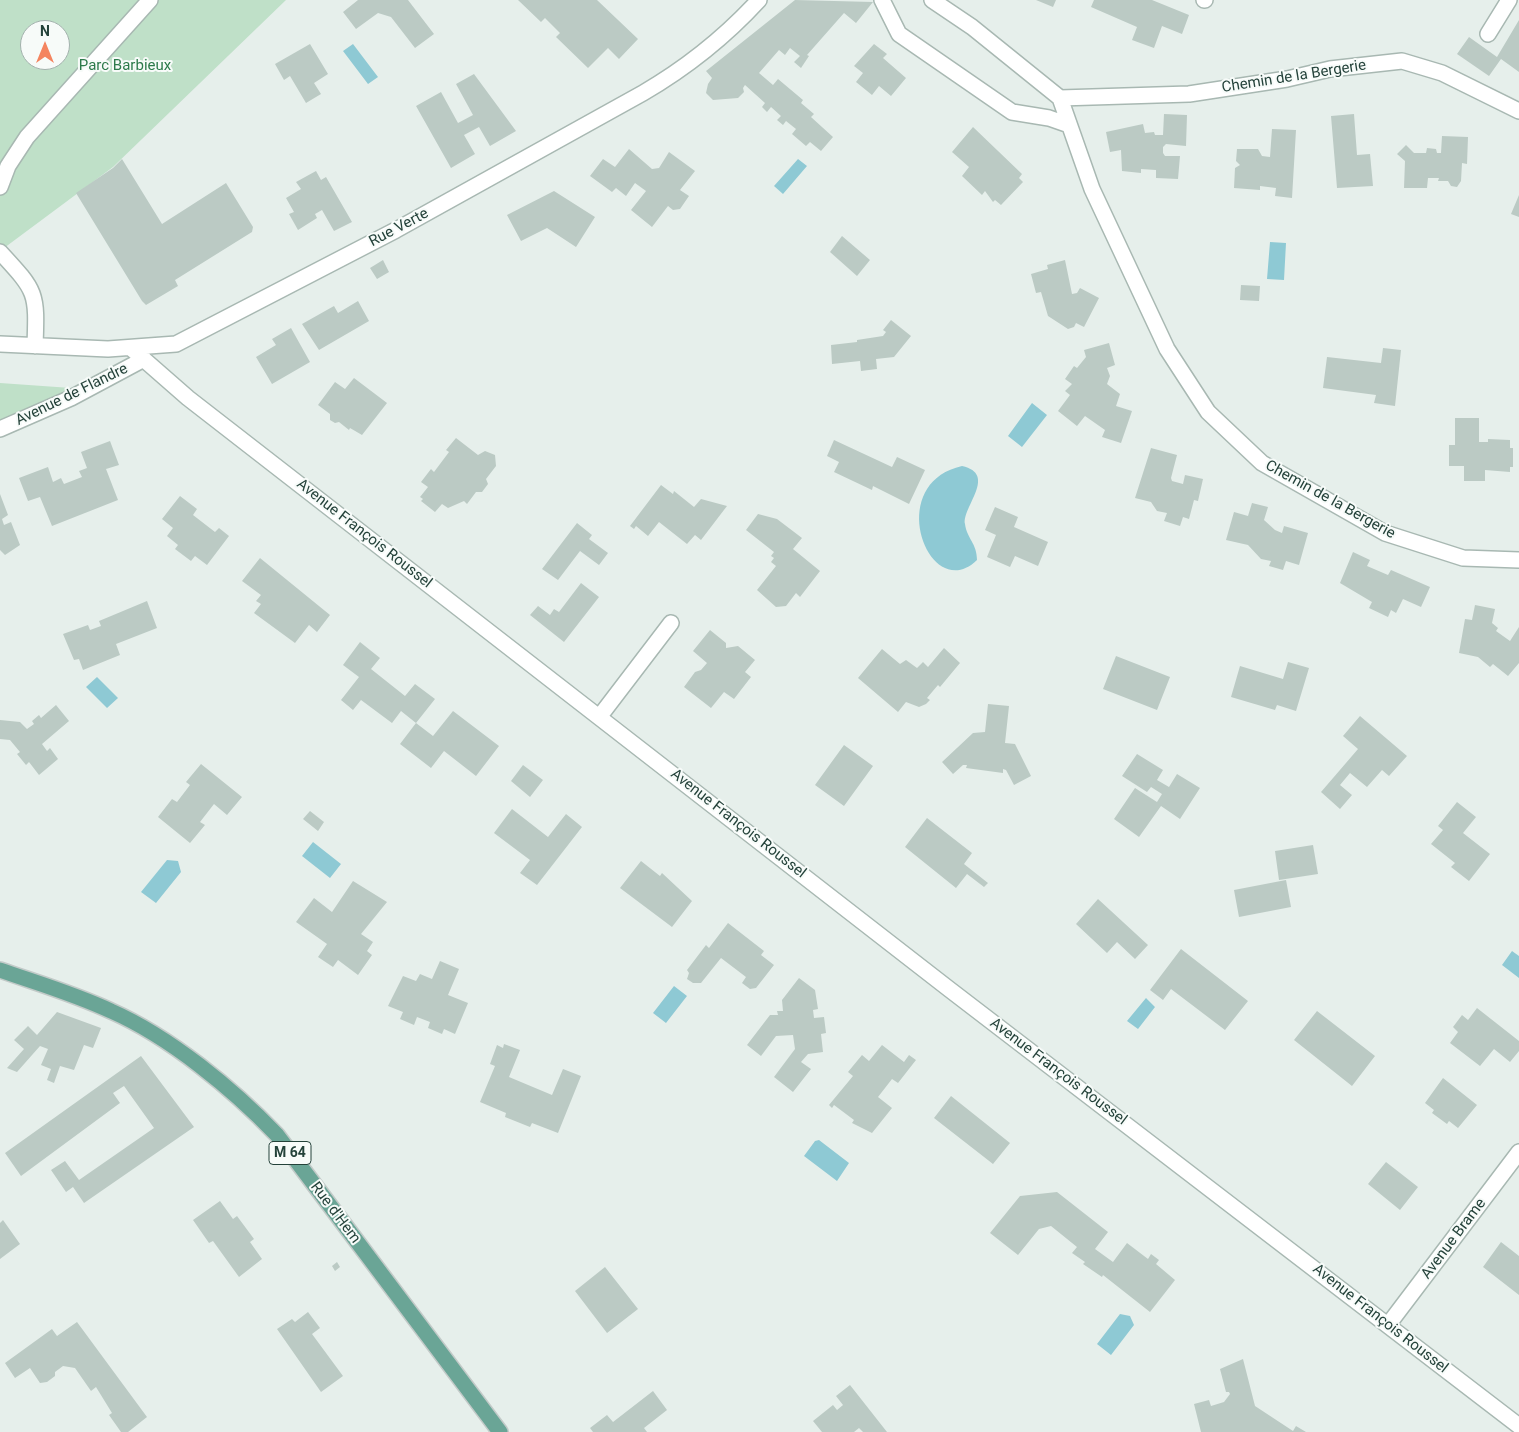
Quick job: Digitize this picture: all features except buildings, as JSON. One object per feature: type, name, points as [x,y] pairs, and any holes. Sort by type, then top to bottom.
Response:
[{"type":"main road","name":"Rue d'Hem","points":[[0,970],[90,1002],[134,1023],[211,1075],[252,1109],[282,1143],[500,1432]]},
{"type":"street","points":[[0,187],[8,166],[26,137],[150,0]]},
{"type":"street","name":"Rue Verte","points":[[0,344],[132,349],[176,344],[396,230],[609,113],[677,72],[719,40],[759,0]]},
{"type":"street","points":[[882,0],[899,34],[1012,112],[1049,118],[1069,125]]},
{"type":"street","points":[[932,0],[972,27],[1060,98]]},
{"type":"street","points":[[1488,34],[1509,0]]},
{"type":"street","name":"Chemin de la Bergerie","points":[[1519,111],[1442,73],[1402,61],[1330,69],[1287,79],[1189,94],[1060,98],[1092,189],[1166,350],[1208,412],[1262,463],[1385,533],[1463,558],[1519,560]]},
{"type":"street","points":[[0,252],[32,289],[36,308],[36,346]]},
{"type":"street","name":"Avenue François Roussel","points":[[132,349],[188,398],[600,716],[949,989],[1519,1426]]},
{"type":"street","name":"Avenue de Flandre","points":[[0,429],[71,398],[144,360]]},
{"type":"street","points":[[600,716],[671,624]]},
{"type":"street","name":"Avenue Brame","points":[[1388,1325],[1519,1152]]},
{"type":"green space","name":"Parc Barbieux","points":[[0,0],[286,0],[113,167],[0,251]]},
{"type":"green space","points":[[0,383],[71,388],[66,395],[0,421]]},
{"type":"water","points":[[353,44],[378,77],[368,84],[343,51]]},
{"type":"water","points":[[798,159],[807,166],[783,194],[774,186]]},
{"type":"water","points":[[1270,242],[1286,243],[1284,280],[1267,279]]},
{"type":"water","points":[[1032,403],[1047,415],[1022,447],[1008,436]]},
{"type":"water","points":[[962,466],[972,470],[977,476],[976,492],[965,517],[965,524],[977,554],[977,560],[960,570],[944,567],[931,555],[922,537],[919,516],[924,495],[938,477]]},
{"type":"water","points":[[97,677],[118,698],[107,708],[86,687]]},
{"type":"water","points":[[313,842],[341,864],[330,878],[302,856]]},
{"type":"water","points":[[167,860],[178,861],[181,872],[156,903],[141,892]]},
{"type":"water","points":[[1512,951],[1519,956],[1519,978],[1502,965]]},
{"type":"water","points":[[674,986],[687,996],[666,1023],[653,1013]]},
{"type":"water","points":[[1146,998],[1155,1007],[1138,1029],[1127,1021]]},
{"type":"water","points":[[819,1140],[849,1163],[837,1181],[804,1156],[815,1141]]},
{"type":"water","points":[[1120,1314],[1130,1316],[1134,1325],[1111,1355],[1097,1344]]}]
